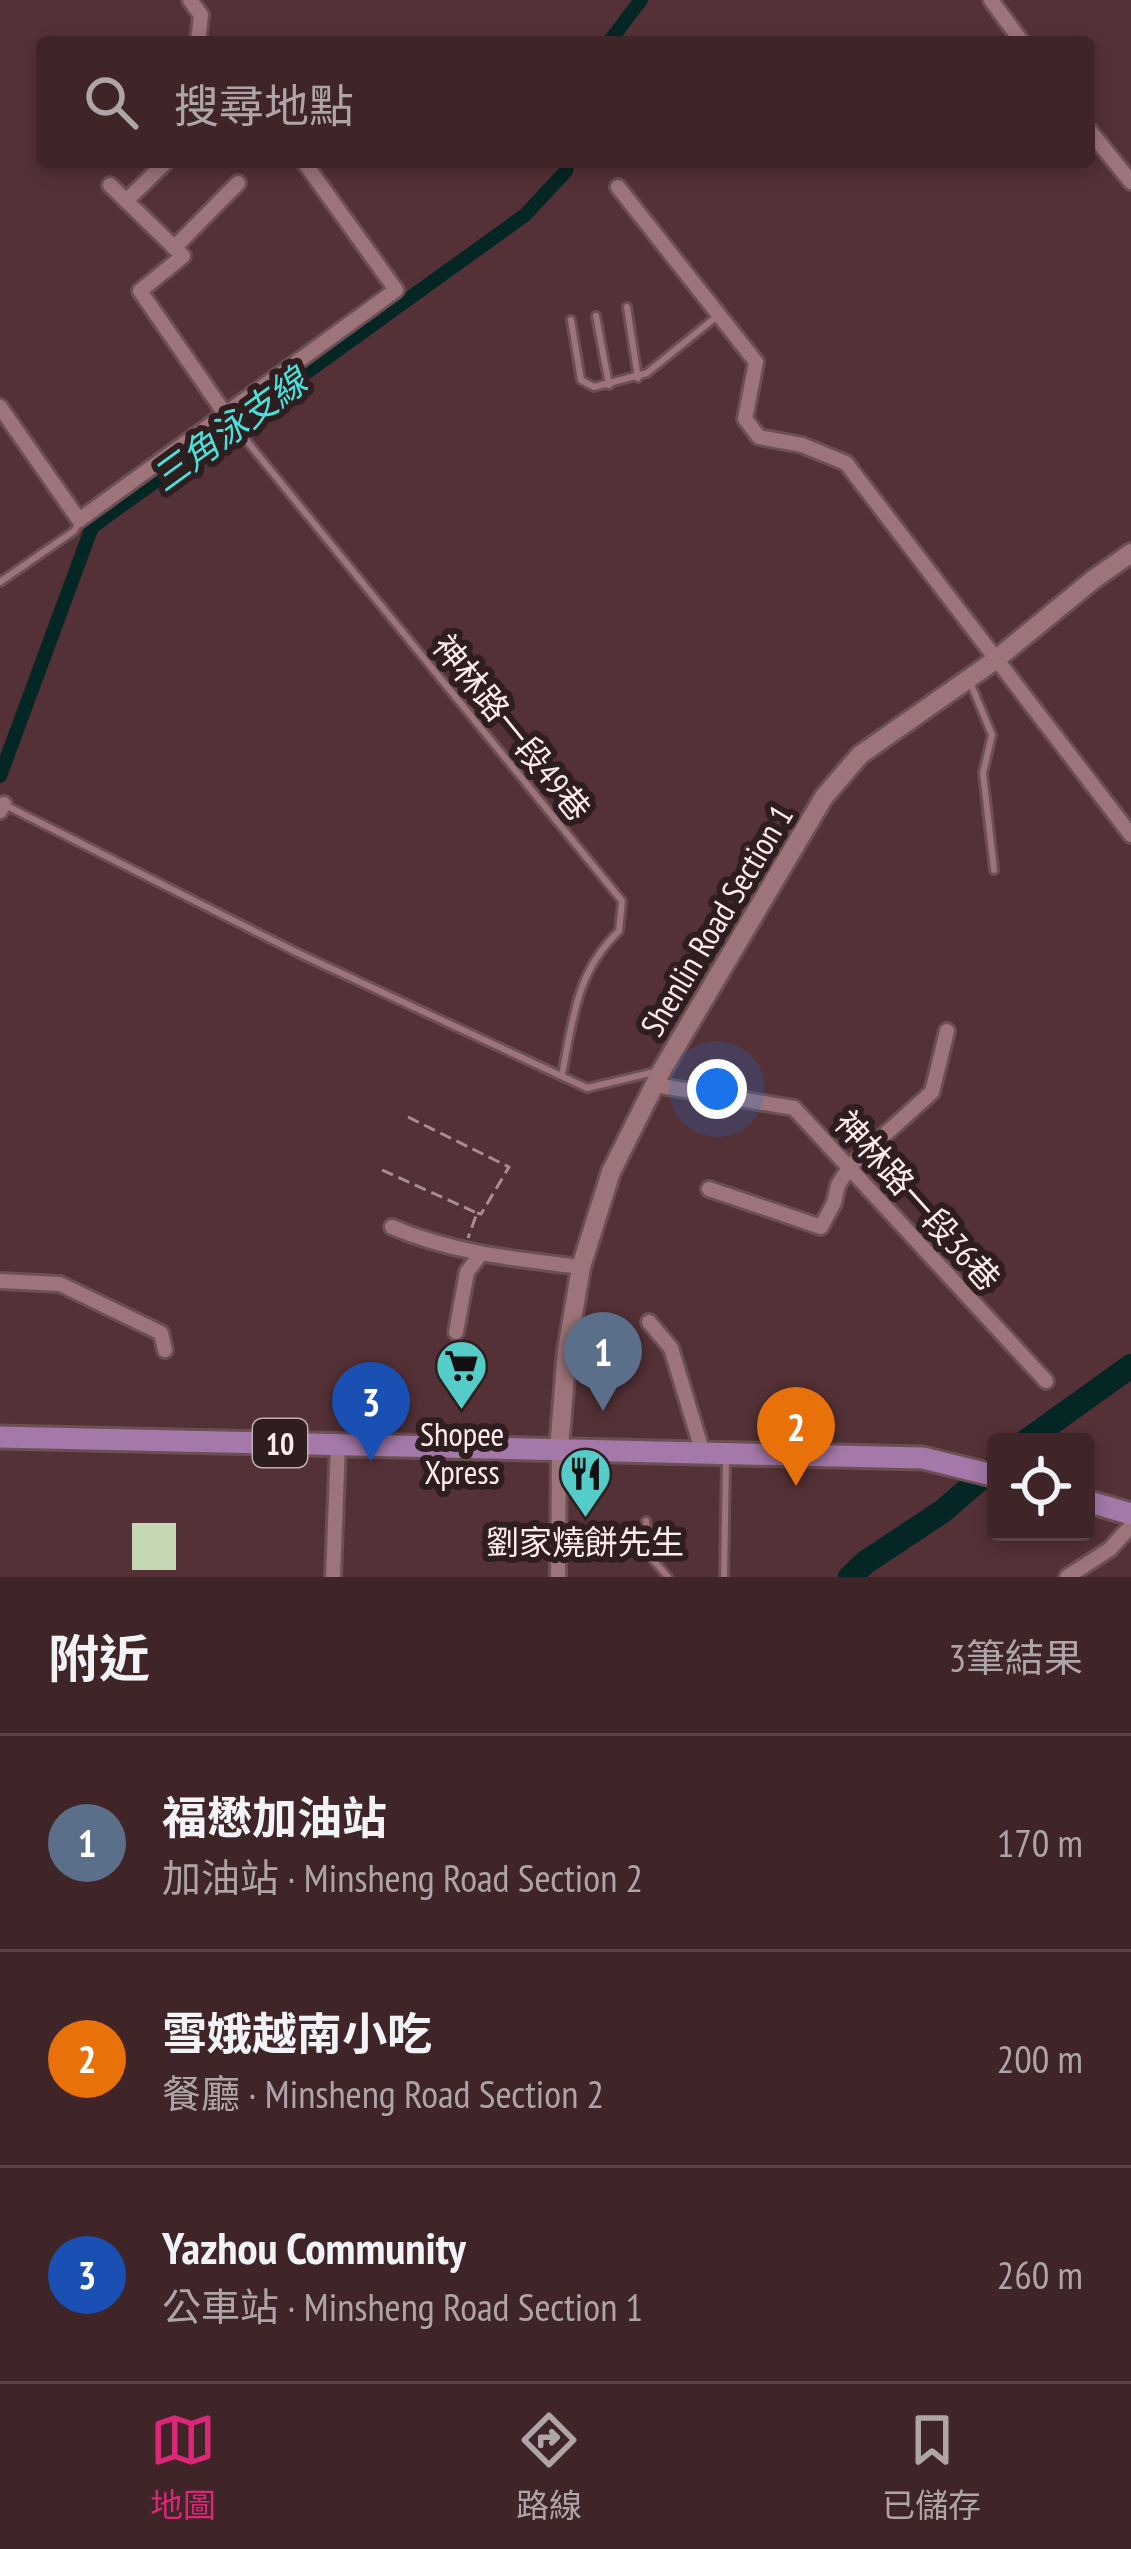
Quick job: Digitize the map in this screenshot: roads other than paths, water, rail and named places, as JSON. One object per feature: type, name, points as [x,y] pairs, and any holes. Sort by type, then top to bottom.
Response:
[{"type":"main road","name":"10","points":[[0,1437],[923,1458],[987,1473]]},
{"type":"main road","points":[[1095,1504],[1131,1514]]},
{"type":"street","points":[[190,0],[201,15],[199,36]]},
{"type":"street","points":[[991,0],[1018,36]]},
{"type":"street","points":[[1095,137],[1131,182]]},
{"type":"street","points":[[126,201],[160,168]]},
{"type":"street","points":[[0,407],[79,520],[228,418],[396,290],[308,168]]},
{"type":"street","points":[[174,248],[238,183]]},
{"type":"street","points":[[110,185],[183,256],[140,291],[228,418]]},
{"type":"street","points":[[618,188],[756,362],[745,419],[759,437],[802,445],[846,463],[1131,835]]},
{"type":"street","name":"Shenlin Road Section 1","points":[[559,1450],[567,1351],[581,1267],[611,1172],[658,1077],[824,797],[843,771],[875,743],[994,661],[1130,556]]},
{"type":"street","points":[[709,1189],[821,1227],[850,1166],[932,1093],[947,1031]]},
{"type":"street","name":"神林路一段36巷","points":[[658,1077],[794,1108],[1046,1381]]},
{"type":"street","points":[[392,1227],[431,1244],[472,1253],[581,1267]]},
{"type":"street","points":[[456,1332],[472,1253]]},
{"type":"street","points":[[0,1281],[59,1284],[88,1294],[161,1333],[164,1350]]},
{"type":"street","points":[[649,1322],[671,1348],[702,1450]]},
{"type":"street","points":[[333,1577],[338,1444]]},
{"type":"street","points":[[558,1577],[559,1450]]},
{"type":"street","points":[[1067,1577],[1110,1549],[1131,1526]]},
{"type":"lane","points":[[627,307],[638,378]]},
{"type":"lane","points":[[571,320],[581,380],[594,387],[638,378],[718,314]]},
{"type":"lane","points":[[596,316],[609,385]]},
{"type":"lane","name":"神林路一段49巷","points":[[228,418],[622,901],[620,931],[594,955],[578,997],[562,1075]]},
{"type":"lane","points":[[0,583],[74,531],[79,520]]},
{"type":"lane","points":[[968,678],[992,735],[983,773],[994,870]]},
{"type":"lane","points":[[1,805],[298,953],[587,1088],[658,1077]]},
{"type":"lane","points":[[724,1577],[726,1451]]},
{"type":"lane","points":[[646,1521],[649,1555],[668,1577]]},
{"type":"waterway","name":"三角泳支線","points":[[614,36],[641,0]]},
{"type":"waterway","name":"三角泳支線","points":[[0,776],[92,527],[525,215],[567,168]]},
{"type":"waterway","points":[[1038,1433],[1131,1366]]},
{"type":"waterway","points":[[850,1577],[943,1511],[987,1473]]},
{"type":"place","name":"福懋加油站","points":[[603,1411]]},
{"type":"place","name":"Shopee Xpress","points":[[462,1412]]},
{"type":"place","name":"Yazhou Community","points":[[371,1461]]},
{"type":"place","name":"雪娥越南小吃","points":[[796,1486]]},
{"type":"place","name":"劉家燒餅先生","points":[[585,1520]]}]
